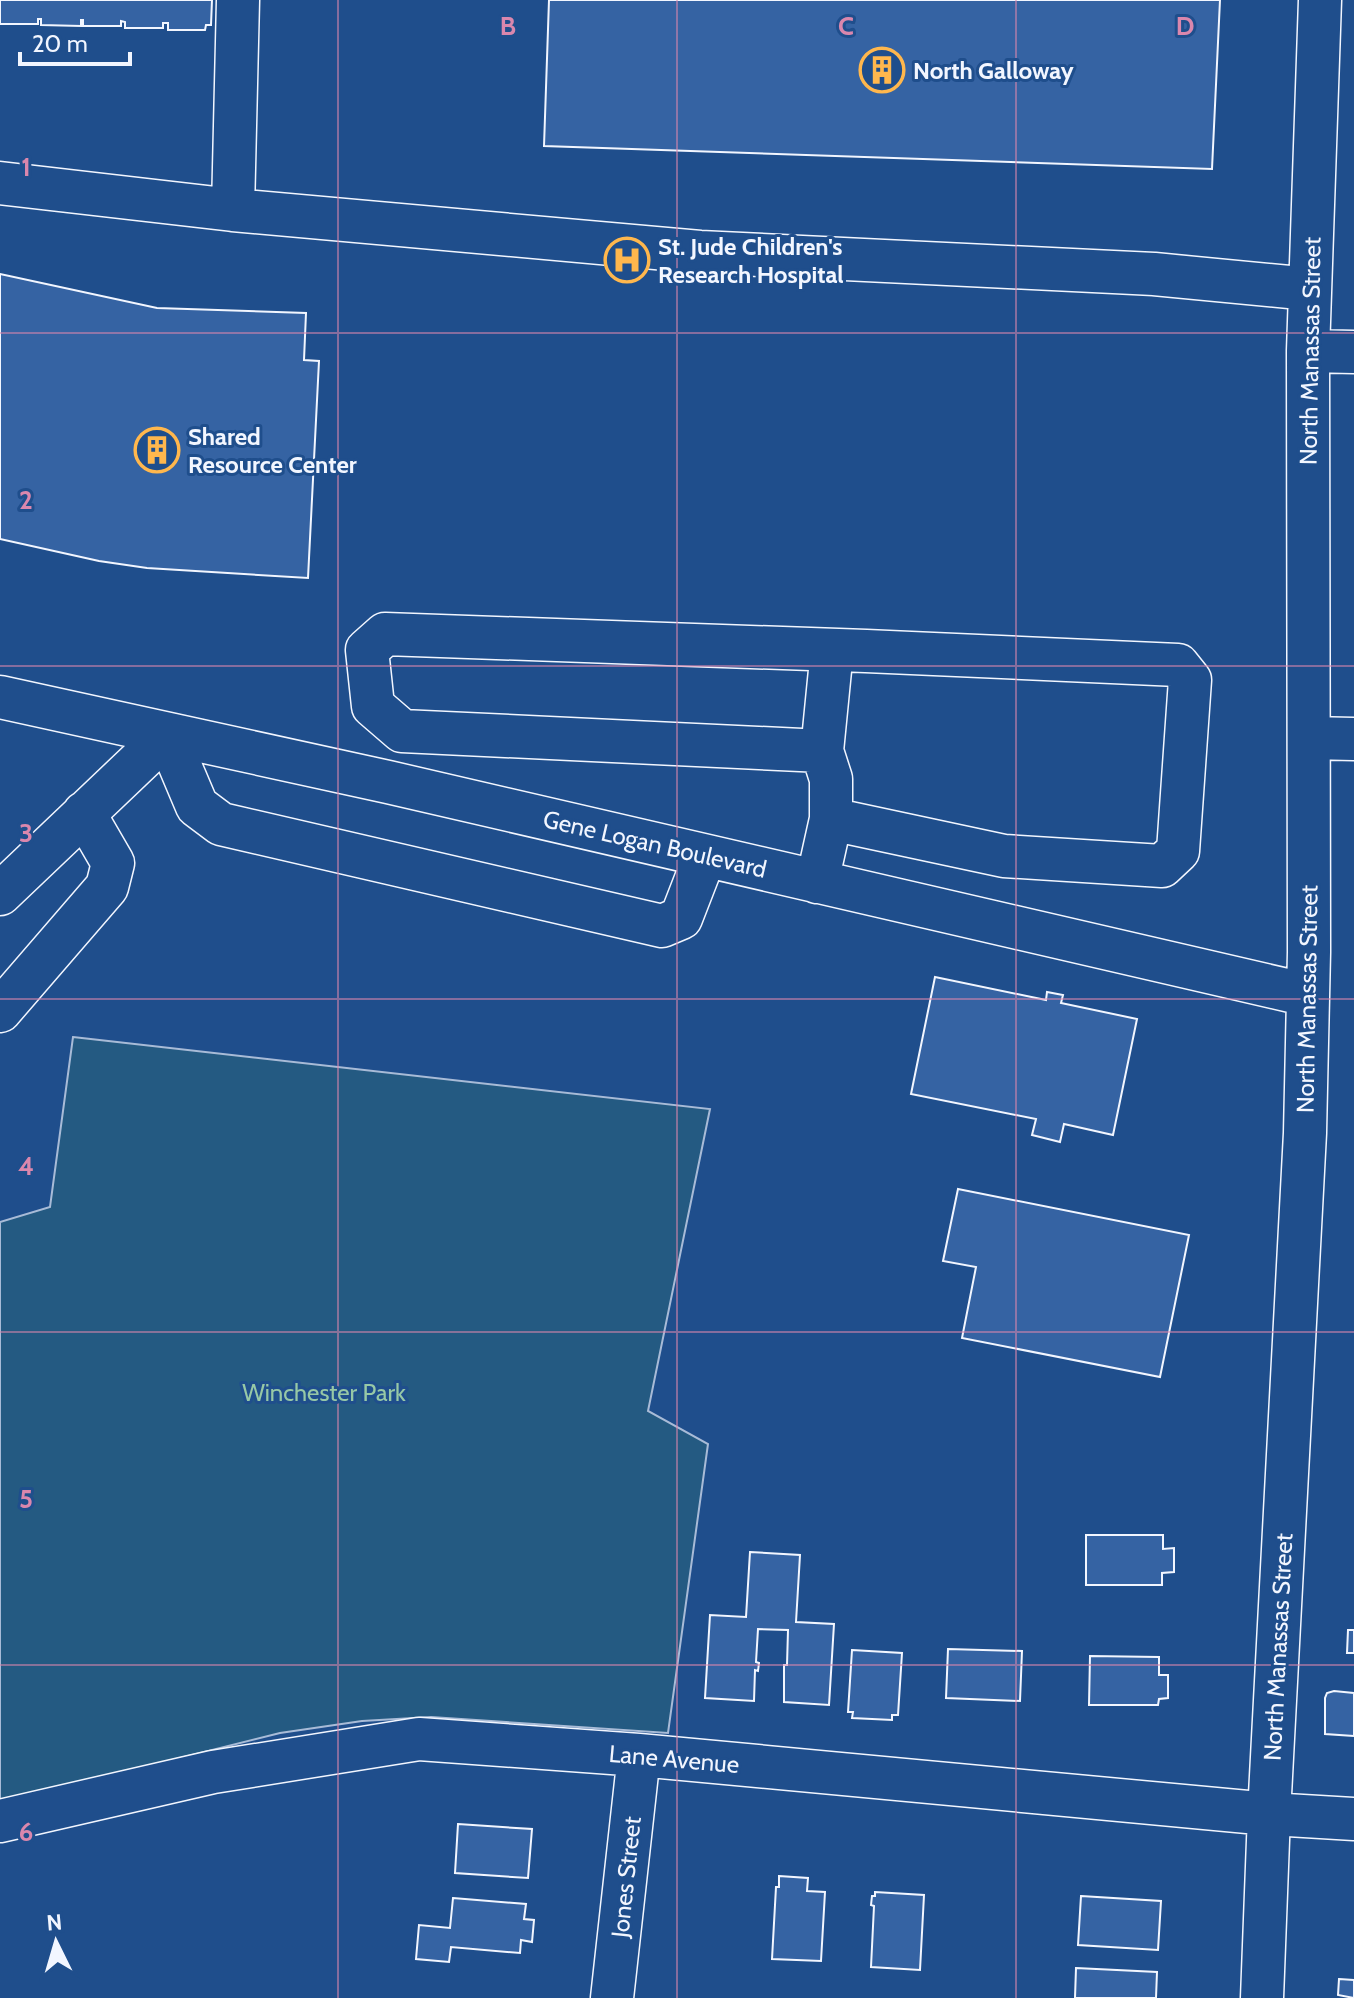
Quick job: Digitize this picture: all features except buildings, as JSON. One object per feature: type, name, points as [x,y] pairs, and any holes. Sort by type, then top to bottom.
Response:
[{"type":"street","points":[[233,210],[238,0]]},
{"type":"street","name":"North Manassas Street","points":[[1262,1998],[1305,1133],[1309,738],[1308,351],[1320,0]]},
{"type":"street","points":[[0,183],[233,210],[700,252],[1154,274],[1310,289]]},
{"type":"street","points":[[1308,351],[1354,352]]},
{"type":"street","points":[[822,751],[402,731],[373,706],[367,650],[385,634],[832,650],[1178,665],[1190,680],[1178,851],[1162,866],[1004,856],[831,819]]},
{"type":"street","points":[[817,882],[831,819],[831,779],[822,751],[832,650]]},
{"type":"street","name":"Gene Logan Boulevard","points":[[0,697],[1308,995]]},
{"type":"street","points":[[0,894],[167,735],[197,806],[221,824],[662,926],[681,918],[705,856]]},
{"type":"street","points":[[1309,738],[1354,739]]},
{"type":"street","points":[[0,1011],[107,887],[113,863],[84,813]]},
{"type":"street","name":"Lane Avenue","points":[[0,1821],[213,1772],[419,1739],[639,1755],[1269,1814],[1354,1819]]},
{"type":"street","name":"Jones Street","points":[[612,1998],[639,1755]]},
{"type":"green space","name":"Winchester Park","points":[[73,1037],[710,1109],[648,1411],[708,1444],[668,1733],[431,1717],[362,1721],[280,1733],[0,1803],[0,1222],[50,1207]]},
{"type":"place","name":"North Galloway","points":[[882,70]]},
{"type":"place","name":"St. Jude Children's Research Hospital","points":[[627,260]]},
{"type":"place","name":"Shared Resource Center","points":[[157,450]]}]
